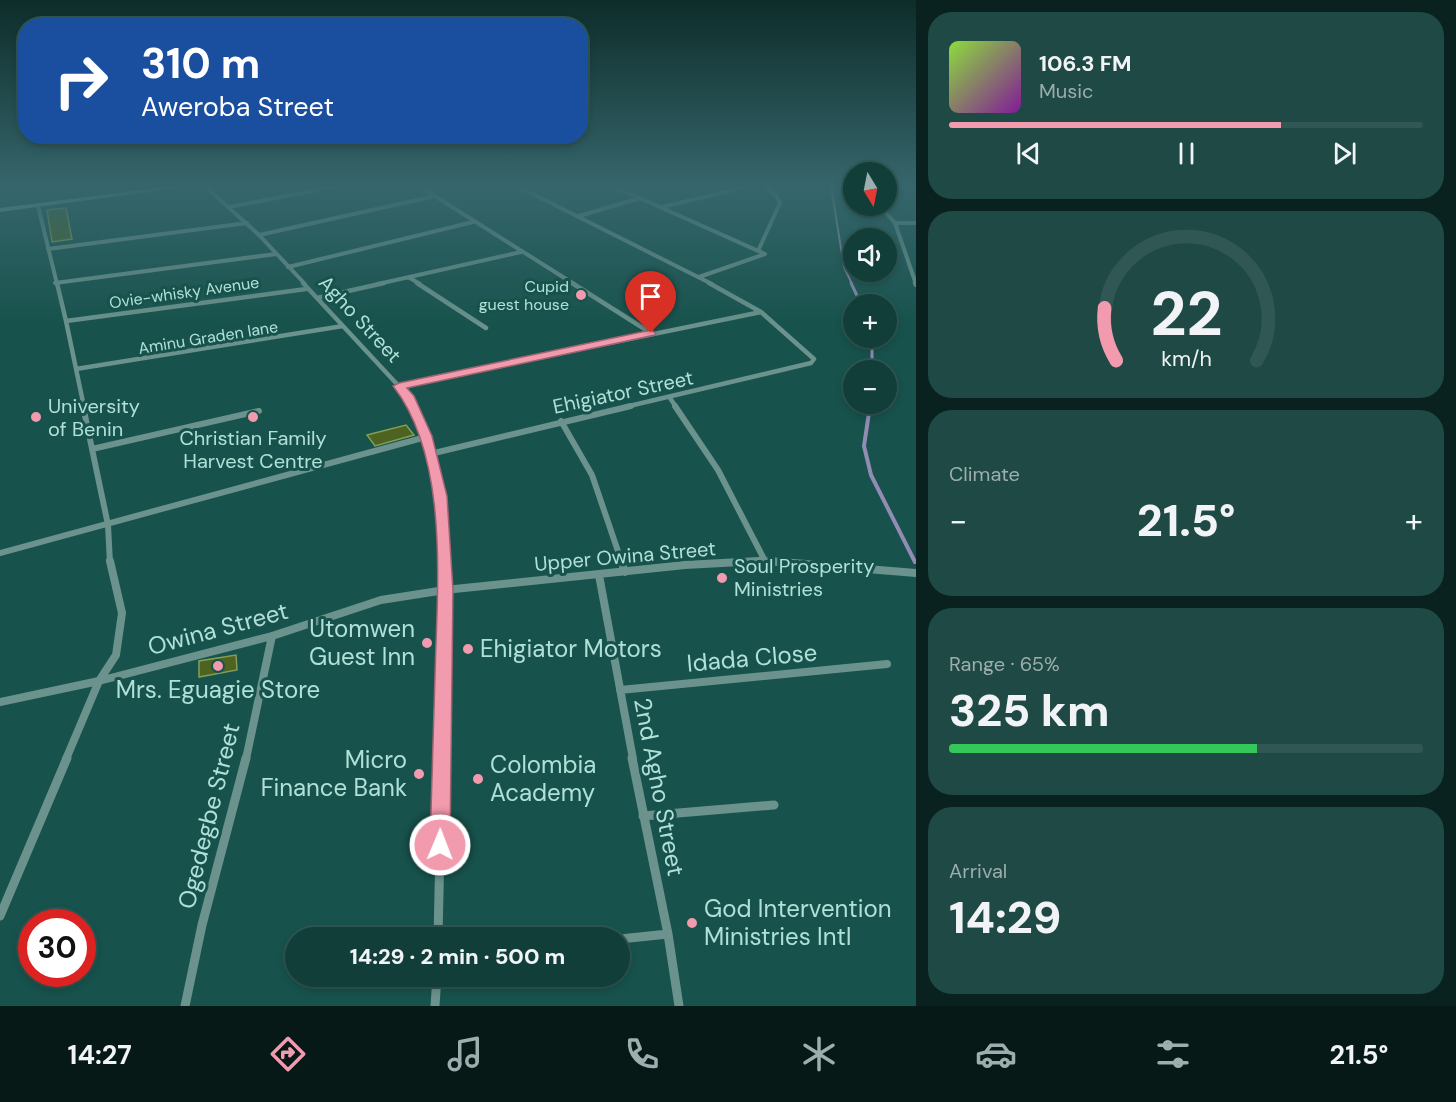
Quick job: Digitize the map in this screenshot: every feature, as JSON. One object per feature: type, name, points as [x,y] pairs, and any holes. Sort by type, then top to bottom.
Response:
[{"type":"street","points":[[0,916],[99,681],[116,655],[123,613],[110,563],[108,525],[76,369],[44,233]]},
{"type":"street","points":[[48,249],[171,233]]},
{"type":"street","points":[[259,235],[268,233]]},
{"type":"street","points":[[288,267],[428,233]]},
{"type":"street","points":[[491,233],[651,333]]},
{"type":"street","points":[[612,233],[761,312]]},
{"type":"street","points":[[699,277],[764,255],[718,233]]},
{"type":"street","points":[[758,251],[766,233]]},
{"type":"street","points":[[898,233],[909,271],[916,285]]},
{"type":"street","name":"Agho Street","points":[[259,235],[306,289],[408,396],[426,436],[440,496],[445,590],[438,927]]},
{"type":"street","points":[[317,298],[521,252]]},
{"type":"street","points":[[55,283],[276,254]]},
{"type":"street","points":[[909,271],[916,271]]},
{"type":"street","points":[[410,278],[486,328]]},
{"type":"street","name":"Ovie-whisky Avenue","points":[[66,321],[306,289]]},
{"type":"street","points":[[399,386],[761,312]]},
{"type":"street","name":"Ehigiator Street","points":[[430,454],[811,363],[814,358],[810,353],[761,312]]},
{"type":"street","name":"Aminu Graden lane","points":[[76,369],[343,326]]},
{"type":"street","points":[[670,398],[718,470],[765,561]]},
{"type":"street","points":[[92,449],[259,411]]},
{"type":"street","points":[[561,421],[591,475],[625,572]]},
{"type":"street","points":[[0,553],[426,436]]},
{"type":"street","name":"Upper Owina Street","points":[[445,590],[685,565],[765,561],[916,573]]},
{"type":"street","name":"2nd Agho Street","points":[[599,575],[643,816],[668,934],[679,1006]]},
{"type":"street","name":"Owina Street","points":[[0,702],[99,681],[272,636],[381,600],[445,590]]},
{"type":"street","name":"Ogedegbe Street","points":[[185,1006],[202,925],[246,758],[272,636]]},
{"type":"street","name":"Idada Close","points":[[620,690],[887,664]]},
{"type":"street","points":[[643,816],[774,805]]},
{"type":"street","points":[[630,938],[668,934]]},
{"type":"street","points":[[435,1006],[436,987]]},
{"type":"building","points":[[51,233],[71,233],[72,239],[52,242]]},
{"type":"building","points":[[406,425],[414,435],[375,446],[367,435]]},
{"type":"building","name":"Mrs. Eguagie Store","points":[[236,655],[237,670],[199,677],[199,661]]},
{"type":"waterway","points":[[839,233],[844,267],[852,284]]},
{"type":"waterway","points":[[851,283],[856,294]]},
{"type":"waterway","points":[[872,348],[872,360]]},
{"type":"waterway","points":[[869,414],[864,446],[871,475],[915,562]]},
{"type":"place","name":"Cupid guest house","points":[[581,295]]},
{"type":"place","name":"University of Benin","points":[[36,417]]},
{"type":"place","name":"Christian Family Harvest Centre","points":[[253,417]]},
{"type":"place","name":"Soul Prosperity Ministries","points":[[722,578]]},
{"type":"place","name":"Utomwen Guest Inn","points":[[427,643]]},
{"type":"place","name":"Ehigiator Motors","points":[[468,649]]},
{"type":"place","name":"Mrs. Eguagie Store","points":[[218,666]]},
{"type":"place","name":"Micro Finance Bank","points":[[419,774]]},
{"type":"place","name":"Colombia Academy","points":[[478,779]]},
{"type":"place","name":"God Intervention Ministries Intl","points":[[692,923]]},
{"type":"route","points":[[440,845],[445,590],[440,496],[426,436],[408,396],[399,386],[651,333]]}]
